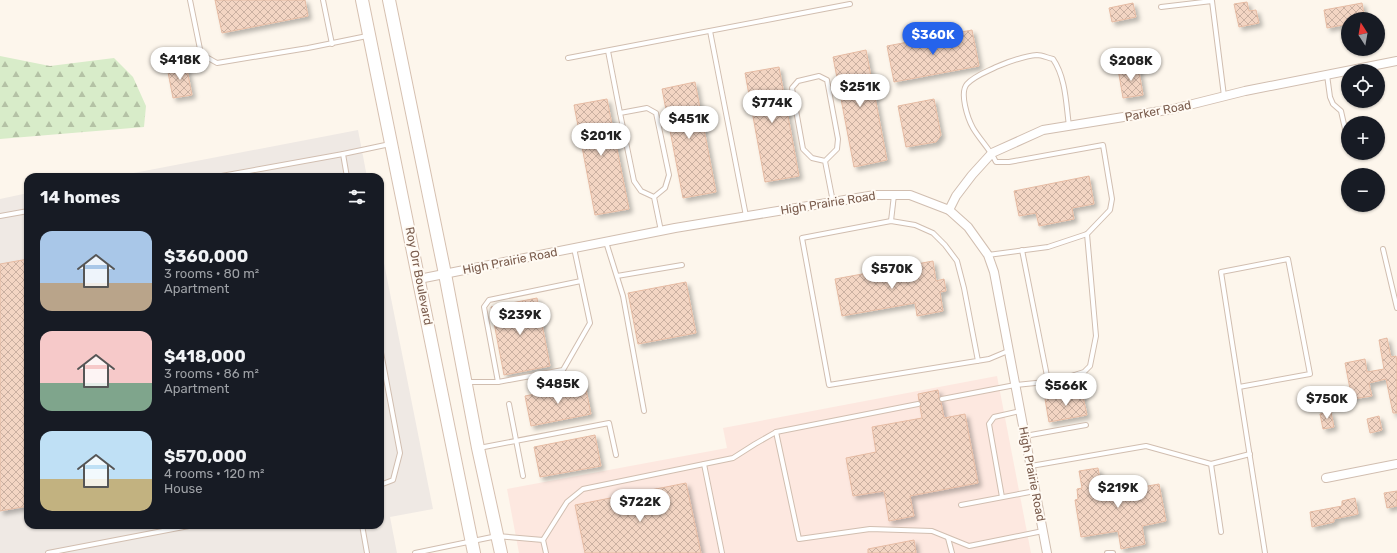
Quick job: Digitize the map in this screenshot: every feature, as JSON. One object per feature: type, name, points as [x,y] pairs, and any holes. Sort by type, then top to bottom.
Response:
[{"type":"main road","name":"Roy Orr Boulevard","points":[[362,0],[420,279],[474,553]]},
{"type":"main road","points":[[389,0],[445,274],[478,448],[501,553]]},
{"type":"street","name":"Parker Road","points":[[949,210],[956,196],[972,175],[992,153],[1043,130],[1173,109],[1245,90],[1397,61]]},
{"type":"street","name":"High Prairie Road","points":[[420,279],[662,231],[875,195],[910,195],[949,210],[968,227],[988,255],[994,272],[1047,553]]},
{"type":"street","points":[[1326,478],[1397,464]]},
{"type":"lane","points":[[190,0],[201,54],[217,63],[332,44],[370,36]]},
{"type":"lane","points":[[323,0],[332,44]]},
{"type":"lane","points":[[1161,7],[1212,1],[1224,96]]},
{"type":"lane","points":[[568,58],[850,4]]},
{"type":"lane","points":[[710,31],[746,216]]},
{"type":"lane","points":[[608,51],[634,181],[641,190],[654,197],[662,231]]},
{"type":"lane","points":[[988,255],[1048,247],[1087,234],[1110,210],[1112,199],[1103,145],[1004,163],[996,162],[992,153],[973,129],[964,102],[964,88],[974,78],[998,66],[1038,55],[1052,59],[1057,65],[1062,77],[1069,126]]},
{"type":"lane","points":[[1327,75],[1330,97],[1333,104],[1341,111],[1342,116]]},
{"type":"lane","points":[[819,76],[828,80],[838,139],[837,149],[825,162],[812,158],[803,149],[792,88],[798,81],[819,76]]},
{"type":"lane","points":[[620,112],[647,108],[656,113],[669,175],[665,188],[654,197]]},
{"type":"lane","points":[[238,173],[343,154],[392,143]]},
{"type":"lane","points":[[343,154],[346,173]]},
{"type":"lane","points":[[825,162],[833,202]]},
{"type":"lane","points":[[891,222],[894,195]]},
{"type":"lane","points":[[0,216],[24,212]]},
{"type":"lane","points":[[978,361],[964,288],[957,261],[934,233],[916,225],[891,222],[802,238],[829,385],[978,361],[989,359],[1009,351]]},
{"type":"lane","points":[[942,399],[1015,385],[1055,381],[1084,372],[1090,366],[1096,336],[1087,234]]},
{"type":"lane","points":[[606,242],[623,296],[644,412]]},
{"type":"lane","points":[[466,382],[498,382],[563,370],[590,323],[574,248]]},
{"type":"lane","points":[[1384,249],[1397,308]]},
{"type":"lane","points":[[1022,250],[1048,381]]},
{"type":"lane","points":[[1239,387],[1310,374],[1288,259],[1221,272],[1239,387],[1250,454],[1265,553]]},
{"type":"lane","points":[[616,276],[682,265]]},
{"type":"lane","points":[[498,382],[484,307],[489,300],[581,281]]},
{"type":"lane","points":[[384,368],[400,453],[392,480],[384,483]]},
{"type":"lane","points":[[509,404],[524,476]]},
{"type":"lane","points":[[546,553],[543,540],[567,502],[584,489],[733,458],[776,432],[918,404]]},
{"type":"lane","points":[[1002,497],[989,424],[994,416],[1020,411]]},
{"type":"lane","points":[[478,448],[609,423],[616,455]]},
{"type":"lane","points":[[1025,436],[1086,425]]},
{"type":"lane","points":[[776,432],[799,539],[870,530],[932,531],[969,546],[1043,531]]},
{"type":"lane","points":[[1031,466],[1146,446],[1211,464],[1250,454]]},
{"type":"lane","points":[[704,464],[722,553]]},
{"type":"lane","points":[[1211,464],[1221,532]]},
{"type":"lane","points":[[962,505],[1035,491]]},
{"type":"lane","points":[[48,553],[173,529]]},
{"type":"lane","points":[[363,529],[367,553]]},
{"type":"lane","points":[[415,553],[497,536],[543,540]]},
{"type":"lane","points":[[948,538],[952,553]]},
{"type":"lane","points":[[1107,553],[1113,553]]},
{"type":"shaded area","points":[[358,130],[366,173],[134,173]]},
{"type":"shaded area","points":[[24,194],[24,529],[384,529],[384,263],[433,509],[390,517],[397,553],[0,553],[0,199]]},
{"type":"shaded area","points":[[997,376],[1031,553],[519,553],[507,489],[727,448],[723,428]]},
{"type":"green space","points":[[0,56],[50,66],[114,58],[133,77],[146,106],[144,127],[0,139]]},
{"type":"building","points":[[215,0],[305,0],[308,16],[222,33]]},
{"type":"building","points":[[1247,2],[1249,11],[1256,10],[1259,23],[1239,27],[1234,4]]},
{"type":"building","points":[[1133,3],[1136,17],[1112,22],[1109,8]]},
{"type":"building","points":[[1362,3],[1364,12],[1341,12],[1341,25],[1327,28],[1324,10]]},
{"type":"building","points":[[972,30],[979,66],[894,82],[887,46]]},
{"type":"building","points":[[866,50],[887,160],[854,167],[833,57]]},
{"type":"building","points":[[186,64],[192,95],[173,98],[167,67]]},
{"type":"building","points":[[1138,65],[1143,95],[1123,98],[1118,69]]},
{"type":"building","points":[[779,67],[799,176],[765,182],[745,73]]},
{"type":"building","points":[[695,82],[716,192],[683,198],[662,89]]},
{"type":"building","points":[[607,99],[629,209],[595,215],[574,105]]},
{"type":"building","points":[[934,99],[941,135],[936,142],[906,147],[898,106]]},
{"type":"building","points":[[1089,176],[1094,204],[1072,208],[1074,219],[1039,226],[1036,213],[1019,216],[1014,191]]},
{"type":"building","points":[[24,260],[24,507],[0,511],[0,264]]},
{"type":"building","points":[[933,261],[936,281],[944,279],[946,291],[940,292],[943,311],[917,316],[915,303],[842,316],[835,279]]},
{"type":"building","points":[[686,282],[696,333],[638,344],[628,293]]},
{"type":"building","points":[[537,298],[550,366],[504,375],[491,307]]},
{"type":"building","points":[[1387,338],[1391,357],[1396,356],[1397,361],[1397,413],[1393,413],[1386,379],[1369,383],[1372,396],[1352,399],[1345,363],[1365,359],[1367,372],[1384,369],[1379,340]]},
{"type":"building","points":[[585,384],[591,414],[531,426],[525,396]]},
{"type":"building","points":[[938,390],[944,418],[965,414],[978,483],[910,496],[914,516],[889,521],[884,491],[853,496],[846,458],[876,452],[872,427],[922,418],[920,407],[921,404],[918,394]]},
{"type":"building","points":[[1082,392],[1087,415],[1049,422],[1045,399]]},
{"type":"building","points":[[1331,412],[1334,427],[1323,429],[1320,414]]},
{"type":"building","points":[[1379,416],[1382,430],[1370,433],[1367,419]]},
{"type":"building","points":[[595,435],[601,466],[540,477],[534,447]]},
{"type":"building","points":[[1098,468],[1103,495],[1128,490],[1127,481],[1141,478],[1142,487],[1159,484],[1166,521],[1142,526],[1145,544],[1121,549],[1118,531],[1081,537],[1075,500],[1078,499],[1077,489],[1082,488],[1079,471]]},
{"type":"building","points":[[686,483],[701,553],[585,553],[575,505]]},
{"type":"building","points":[[1397,491],[1397,506],[1387,508],[1384,493]]},
{"type":"building","points":[[1355,498],[1358,514],[1334,519],[1334,522],[1312,527],[1310,512],[1342,506],[1342,501]]},
{"type":"building","points":[[914,540],[916,553],[868,553],[868,549]]}]
